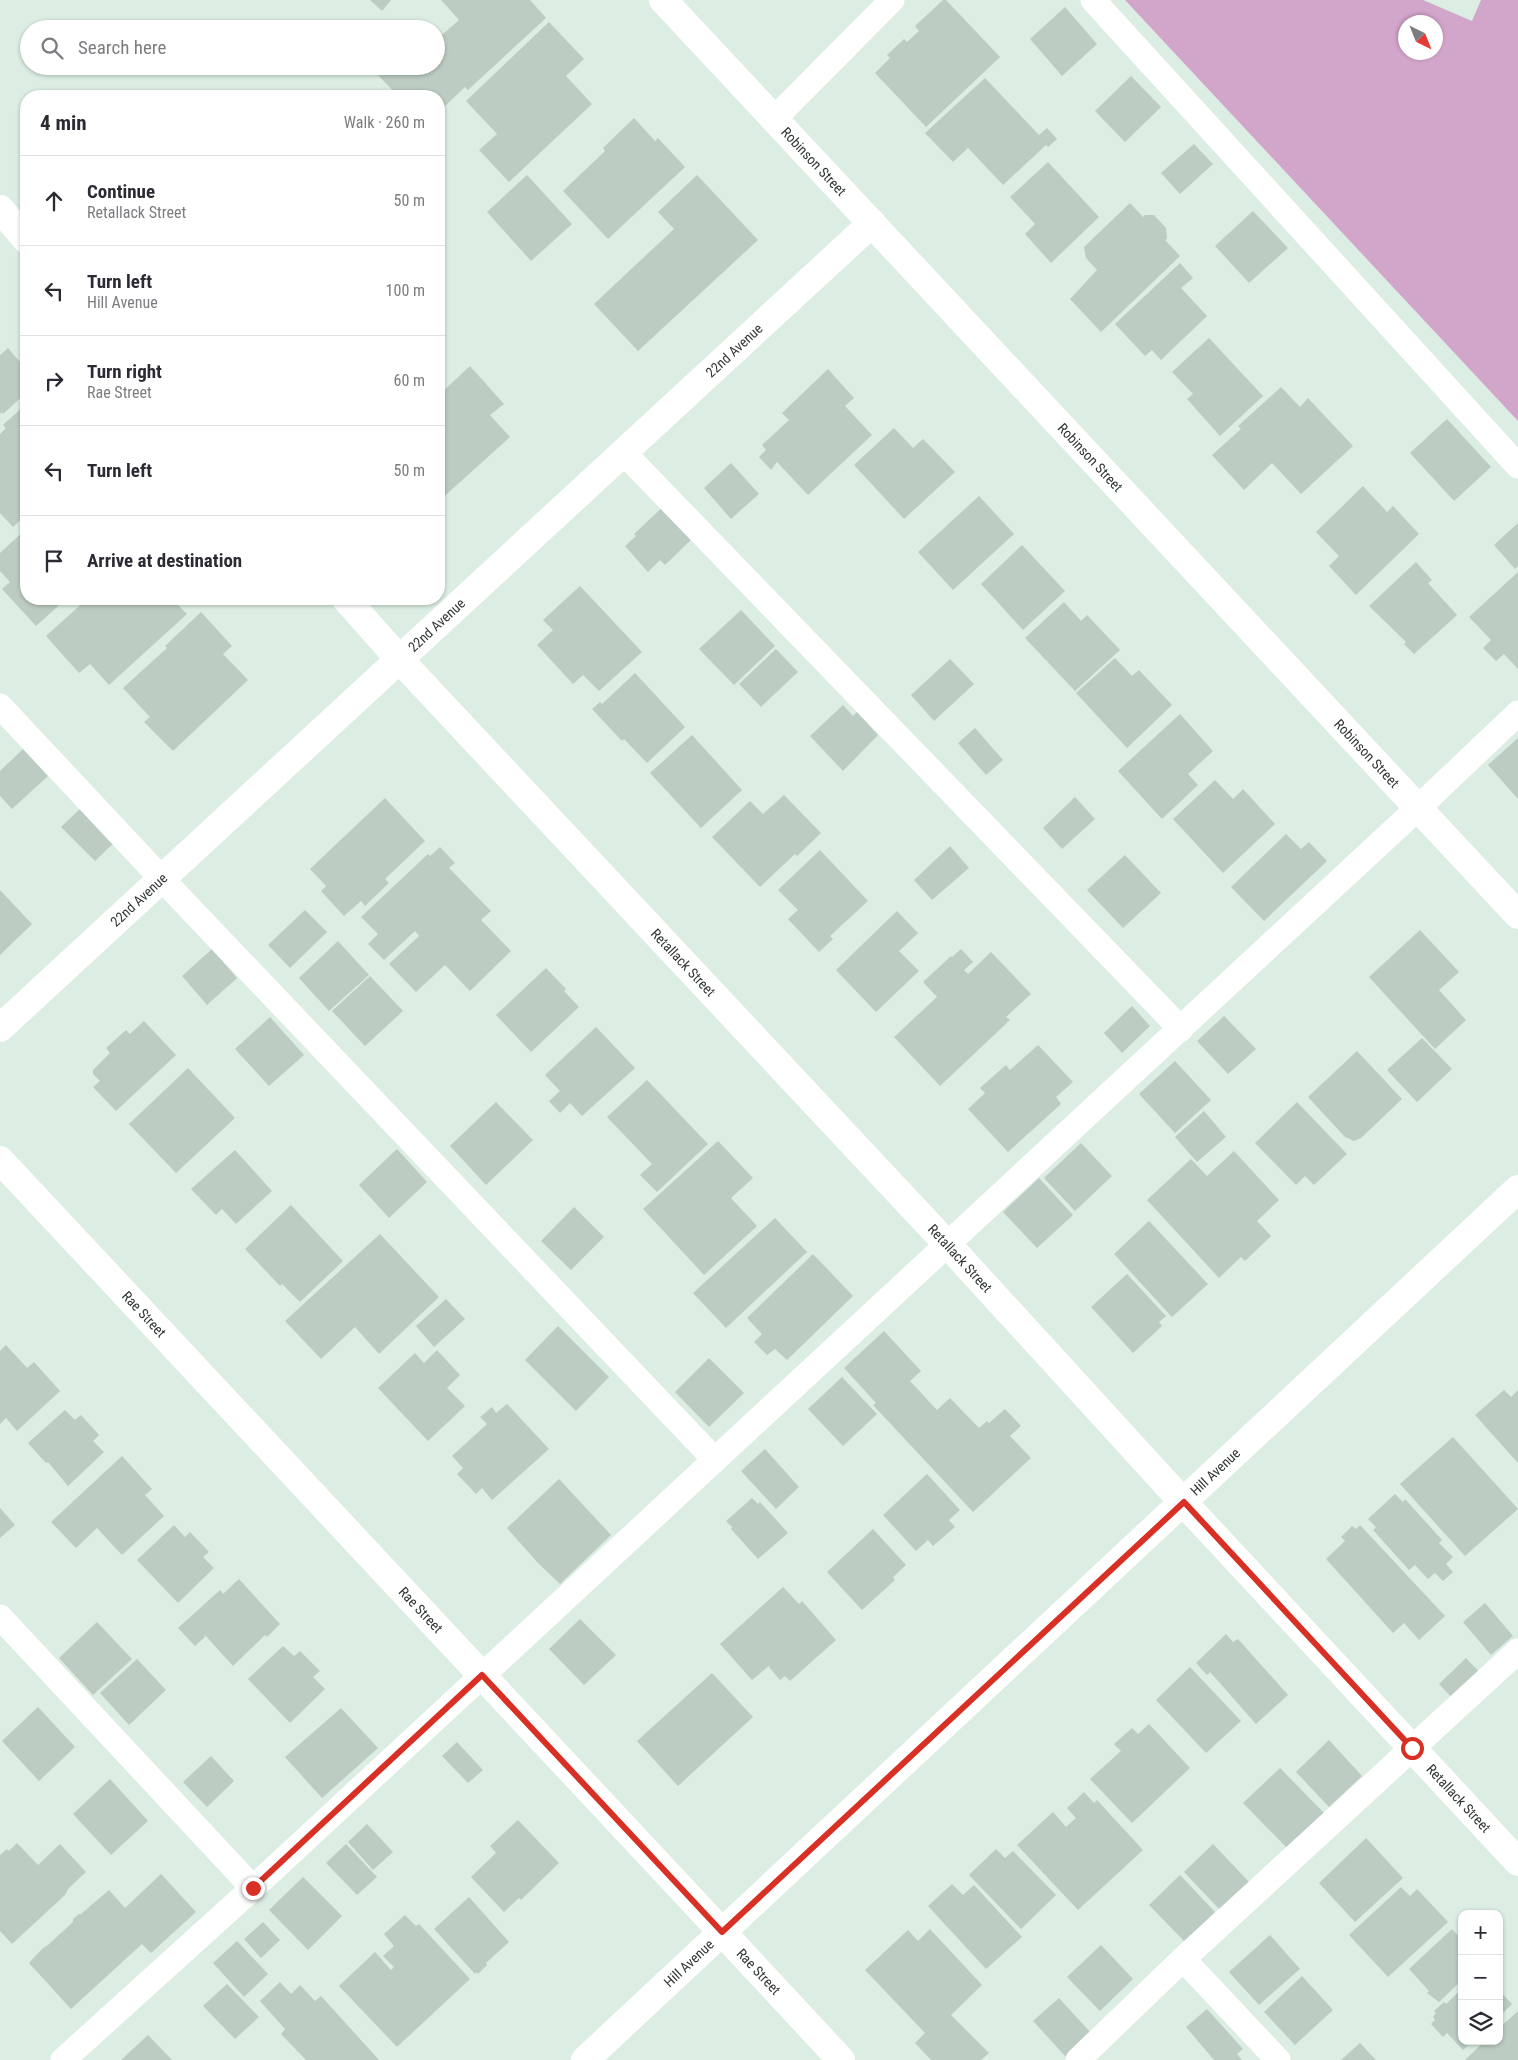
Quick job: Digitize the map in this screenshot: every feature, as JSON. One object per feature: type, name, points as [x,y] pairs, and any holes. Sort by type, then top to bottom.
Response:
[{"type":"street","name":"Robinson Street","points":[[663,0],[1518,915]]},
{"type":"street","points":[[0,209],[20,232]]},
{"type":"street","name":"22nd Avenue","points":[[0,1028],[872,223]]},
{"type":"street","name":"Retallack Street","points":[[351,605],[399,659],[948,1245],[1518,1862]]},
{"type":"street","name":"Rae Street","points":[[0,1160],[841,2060]]},
{"type":"street","name":"Hill Avenue","points":[[585,2060],[1518,1189]]},
{"type":"lane","points":[[774,119],[892,0]]},
{"type":"lane","points":[[1093,0],[1518,466]]},
{"type":"lane","points":[[623,452],[1181,1029]]},
{"type":"lane","points":[[0,706],[715,1460]]},
{"type":"lane","points":[[63,2060],[253,1888],[948,1245],[1518,713]]},
{"type":"lane","points":[[0,1617],[253,1888]]},
{"type":"lane","points":[[1078,2060],[1183,1959],[1518,1651]]},
{"type":"lane","points":[[1183,1959],[1278,2060]]},
{"type":"shaded area","points":[[1125,0],[1423,0],[1472,21],[1481,0],[1518,0],[1518,421]]},
{"type":"building","points":[[370,0],[391,0],[382,11]]},
{"type":"building","points":[[441,0],[530,0],[546,18],[468,90],[465,87],[445,106],[445,90],[392,90],[378,75],[445,75],[445,32],[459,20]]},
{"type":"building","points":[[943,0],[946,0],[1000,57],[926,127],[875,73],[890,58],[887,55],[904,39],[907,42],[919,31],[915,26]]},
{"type":"building","points":[[1065,7],[1097,44],[1062,76],[1030,39]]},
{"type":"building","points":[[549,22],[584,59],[566,76],[592,104],[509,182],[479,150],[497,134],[466,101]]},
{"type":"building","points":[[1131,76],[1161,107],[1125,142],[1095,111]]},
{"type":"building","points":[[985,78],[1039,135],[1047,128],[1057,139],[1048,147],[1046,145],[1003,185],[968,148],[953,162],[925,133]]},
{"type":"building","points":[[634,118],[655,141],[658,138],[685,167],[608,239],[563,191],[605,151],[603,148]]},
{"type":"building","points":[[1194,144],[1213,164],[1180,194],[1161,173]]},
{"type":"building","points":[[1048,162],[1099,217],[1051,263],[1025,234],[1035,224],[1010,197]]},
{"type":"building","points":[[527,175],[572,224],[531,261],[487,212]]},
{"type":"building","points":[[697,175],[758,240],[638,351],[594,304],[674,229],[658,212]]},
{"type":"building","points":[[1130,203],[1143,217],[1145,215],[1154,215],[1166,228],[1167,239],[1165,240],[1180,256],[1101,332],[1070,299],[1097,270],[1086,258],[1084,247]]},
{"type":"building","points":[[1253,211],[1288,248],[1249,283],[1215,246]]},
{"type":"building","points":[[1180,263],[1193,278],[1181,288],[1207,316],[1161,360],[1152,350],[1145,356],[1115,324]]},
{"type":"building","points":[[1209,338],[1263,396],[1220,436],[1187,399],[1193,394],[1172,372]]},
{"type":"building","points":[[8,348],[20,362],[20,398],[3,414],[2,412],[0,414],[0,355]]},
{"type":"building","points":[[470,366],[504,404],[490,415],[510,437],[445,496],[445,389]]},
{"type":"building","points":[[828,369],[854,398],[845,406],[872,435],[808,495],[777,462],[771,470],[759,457],[766,450],[762,445],[789,420],[782,413]]},
{"type":"building","points":[[1281,387],[1300,407],[1308,398],[1353,446],[1301,494],[1272,463],[1244,490],[1212,455],[1241,429],[1238,426]]},
{"type":"building","points":[[20,409],[20,521],[13,527],[0,513],[0,434],[6,428],[3,425]]},
{"type":"building","points":[[1447,419],[1491,467],[1454,501],[1410,453]]},
{"type":"building","points":[[894,428],[913,448],[923,439],[955,472],[904,519],[854,465]]},
{"type":"building","points":[[731,463],[759,494],[731,519],[704,488]]},
{"type":"building","points":[[1363,486],[1387,512],[1393,506],[1419,534],[1356,595],[1329,566],[1339,556],[1316,532]]},
{"type":"building","points":[[979,496],[1014,534],[953,590],[918,552]]},
{"type":"building","points":[[666,504],[696,535],[665,565],[660,560],[648,572],[625,546],[636,536],[634,534]]},
{"type":"building","points":[[1518,523],[1518,566],[1515,569],[1494,545]]},
{"type":"building","points":[[20,535],[20,605],[59,605],[36,626],[2,589],[10,582],[0,571],[0,553]]},
{"type":"building","points":[[1022,545],[1065,591],[1023,630],[981,584]]},
{"type":"building","points":[[1416,562],[1432,580],[1428,583],[1457,615],[1414,654],[1404,644],[1406,642],[1369,606]]},
{"type":"building","points":[[1518,572],[1518,669],[1504,654],[1496,661],[1483,648],[1491,640],[1469,617]]},
{"type":"building","points":[[580,586],[642,652],[599,691],[583,675],[573,684],[537,645],[553,630],[543,620]]},
{"type":"building","points":[[1064,602],[1081,621],[1087,615],[1120,650],[1075,691],[1025,638]]},
{"type":"building","points":[[80,605],[178,605],[187,614],[109,685],[90,664],[79,673],[46,636]]},
{"type":"building","points":[[741,610],[775,646],[734,685],[699,649]]},
{"type":"building","points":[[201,612],[232,646],[223,654],[248,680],[173,751],[144,722],[150,717],[123,688],[167,648],[165,646]]},
{"type":"building","points":[[776,649],[798,672],[761,707],[739,684]]},
{"type":"building","points":[[1115,658],[1132,676],[1139,670],[1172,705],[1127,748],[1076,693]]},
{"type":"building","points":[[950,659],[974,684],[934,721],[911,695]]},
{"type":"building","points":[[635,673],[685,727],[647,763],[624,739],[622,741],[592,709],[600,702],[602,704]]},
{"type":"building","points":[[843,705],[853,716],[857,712],[878,735],[843,771],[810,736]]},
{"type":"building","points":[[1180,714],[1213,751],[1188,774],[1198,785],[1162,819],[1118,771]]},
{"type":"building","points":[[975,728],[1003,760],[986,775],[958,743]]},
{"type":"building","points":[[692,735],[742,790],[701,828],[650,773]]},
{"type":"building","points":[[1518,738],[1518,799],[1488,765]]},
{"type":"building","points":[[23,749],[48,776],[12,809],[0,796],[0,771]]},
{"type":"building","points":[[1215,780],[1233,799],[1243,789],[1275,824],[1223,873],[1173,819]]},
{"type":"building","points":[[784,795],[821,833],[797,856],[795,854],[760,887],[712,837],[750,801],[763,814]]},
{"type":"building","points":[[1075,797],[1095,819],[1062,849],[1043,828]]},
{"type":"building","points":[[385,798],[425,841],[385,879],[389,883],[365,906],[361,901],[344,916],[321,891],[326,886],[310,869]]},
{"type":"building","points":[[85,804],[119,838],[95,861],[61,827]]},
{"type":"building","points":[[1286,834],[1301,849],[1309,842],[1327,861],[1264,921],[1231,887]]},
{"type":"building","points":[[950,846],[969,868],[932,900],[914,880]]},
{"type":"building","points":[[440,847],[455,863],[449,868],[491,911],[481,920],[511,951],[470,991],[445,965],[416,992],[389,964],[419,936],[415,931],[384,960],[368,944],[378,934],[361,917],[428,854],[430,856]]},
{"type":"building","points":[[820,850],[868,901],[830,936],[833,939],[819,952],[788,919],[798,910],[778,890]]},
{"type":"building","points":[[1125,855],[1161,893],[1123,928],[1087,890]]},
{"type":"building","points":[[0,890],[32,924],[0,955]]},
{"type":"building","points":[[305,910],[327,932],[290,968],[268,945]]},
{"type":"building","points":[[897,911],[918,933],[899,951],[919,971],[876,1012],[836,970]]},
{"type":"building","points":[[1420,930],[1459,972],[1439,990],[1466,1020],[1435,1049],[1369,977]]},
{"type":"building","points":[[338,941],[369,975],[329,1011],[299,978]]},
{"type":"building","points":[[212,949],[237,978],[207,1005],[182,976]]},
{"type":"building","points":[[961,949],[973,962],[964,970],[968,974],[991,952],[1031,994],[1006,1017],[1010,1020],[940,1086],[894,1037],[937,997],[923,982]]},
{"type":"building","points":[[546,968],[566,989],[564,991],[579,1007],[531,1052],[496,1015]]},
{"type":"building","points":[[370,976],[403,1011],[365,1046],[332,1011]]},
{"type":"building","points":[[1132,1006],[1150,1026],[1122,1053],[1104,1033]]},
{"type":"building","points":[[1224,1016],[1256,1049],[1228,1074],[1197,1041]]},
{"type":"building","points":[[270,1017],[304,1055],[269,1086],[235,1049]]},
{"type":"building","points":[[144,1021],[176,1055],[116,1111],[93,1087],[100,1081],[93,1074],[93,1070],[110,1053],[106,1048],[126,1030],[130,1034]]},
{"type":"building","points":[[596,1027],[635,1068],[582,1116],[570,1103],[560,1113],[549,1101],[560,1091],[545,1075]]},
{"type":"building","points":[[1422,1038],[1452,1069],[1417,1102],[1387,1070]]},
{"type":"building","points":[[1038,1045],[1073,1082],[1056,1097],[1061,1104],[1008,1152],[968,1109],[985,1093],[980,1088],[1006,1065],[1010,1070]]},
{"type":"building","points":[[1357,1051],[1402,1099],[1361,1138],[1354,1141],[1345,1137],[1308,1097]]},
{"type":"building","points":[[1175,1061],[1211,1100],[1175,1133],[1139,1094]]},
{"type":"building","points":[[188,1068],[235,1118],[176,1173],[129,1124]]},
{"type":"building","points":[[647,1080],[708,1144],[657,1192],[640,1175],[652,1164],[607,1117]]},
{"type":"building","points":[[496,1102],[533,1140],[486,1185],[450,1146]]},
{"type":"building","points":[[1297,1102],[1347,1154],[1314,1185],[1305,1176],[1296,1185],[1255,1143]]},
{"type":"building","points":[[1204,1111],[1226,1137],[1197,1162],[1175,1137]]},
{"type":"building","points":[[718,1141],[753,1178],[731,1198],[757,1226],[704,1275],[643,1209]]},
{"type":"building","points":[[1081,1143],[1112,1176],[1075,1211],[1044,1178]]},
{"type":"building","points":[[397,1149],[427,1182],[389,1218],[359,1185]]},
{"type":"building","points":[[235,1150],[272,1191],[236,1224],[222,1209],[216,1215],[191,1189]]},
{"type":"building","points":[[1234,1151],[1279,1200],[1257,1221],[1271,1236],[1245,1261],[1241,1257],[1219,1278],[1147,1200],[1191,1159],[1207,1176]]},
{"type":"building","points":[[1039,1178],[1073,1215],[1037,1248],[1003,1212]]},
{"type":"building","points":[[291,1205],[343,1261],[300,1302],[282,1284],[280,1286],[245,1249]]},
{"type":"building","points":[[574,1207],[604,1237],[571,1270],[541,1241]]},
{"type":"building","points":[[775,1218],[807,1252],[726,1328],[693,1293]]},
{"type":"building","points":[[1149,1221],[1208,1284],[1172,1317],[1114,1254]]},
{"type":"building","points":[[380,1234],[439,1297],[379,1354],[355,1327],[321,1359],[285,1321]]},
{"type":"building","points":[[813,1254],[853,1296],[787,1360],[775,1349],[767,1355],[754,1342],[762,1334],[747,1318]]},
{"type":"building","points":[[1127,1274],[1166,1316],[1159,1322],[1162,1326],[1133,1353],[1091,1307]]},
{"type":"building","points":[[446,1299],[465,1319],[434,1347],[416,1326]]},
{"type":"building","points":[[558,1326],[609,1377],[576,1411],[525,1360]]},
{"type":"building","points":[[884,1331],[921,1371],[910,1381],[937,1410],[950,1398],[979,1428],[987,1421],[989,1423],[1005,1409],[1021,1426],[1010,1436],[1031,1458],[973,1512],[873,1405],[876,1403],[844,1368]]},
{"type":"building","points":[[6,1345],[27,1368],[34,1362],[60,1391],[17,1431],[6,1418],[0,1424],[0,1351]]},
{"type":"building","points":[[437,1350],[460,1375],[447,1388],[465,1406],[428,1441],[378,1388],[415,1353],[424,1363]]},
{"type":"building","points":[[709,1358],[744,1393],[709,1427],[675,1392]]},
{"type":"building","points":[[842,1377],[877,1414],[843,1446],[808,1409]]},
{"type":"building","points":[[1504,1390],[1511,1397],[1518,1390],[1518,1463],[1475,1415]]},
{"type":"building","points":[[507,1404],[549,1449],[492,1500],[482,1488],[476,1494],[457,1474],[463,1468],[452,1456],[487,1424],[480,1417],[492,1407],[496,1413]]},
{"type":"building","points":[[65,1410],[75,1420],[81,1415],[99,1435],[93,1441],[104,1452],[68,1486],[48,1462],[46,1463],[28,1443]]},
{"type":"building","points":[[1453,1437],[1518,1509],[1465,1556],[1400,1484]]},
{"type":"building","points":[[765,1449],[799,1487],[776,1509],[741,1471]]},
{"type":"building","points":[[122,1456],[152,1489],[145,1495],[164,1516],[122,1555],[97,1528],[76,1548],[51,1522]]},
{"type":"building","points":[[927,1474],[960,1510],[949,1520],[955,1527],[933,1546],[928,1540],[916,1551],[883,1515]]},
{"type":"building","points":[[559,1479],[611,1535],[560,1584],[537,1562],[507,1528]]},
{"type":"building","points":[[1395,1494],[1403,1502],[1405,1499],[1442,1540],[1439,1543],[1453,1557],[1446,1564],[1453,1572],[1443,1581],[1435,1573],[1428,1579],[1415,1565],[1409,1570],[1373,1530],[1376,1527],[1368,1519]]},
{"type":"building","points":[[752,1498],[758,1504],[760,1502],[788,1533],[758,1559],[726,1521]]},
{"type":"building","points":[[0,1508],[15,1525],[0,1538]]},
{"type":"building","points":[[174,1525],[185,1537],[190,1532],[209,1552],[203,1557],[214,1568],[178,1603],[137,1560]]},
{"type":"building","points":[[1360,1525],[1445,1616],[1419,1640],[1404,1623],[1393,1633],[1326,1559],[1345,1541],[1341,1537],[1352,1526],[1356,1529]]},
{"type":"building","points":[[873,1529],[906,1565],[893,1577],[895,1580],[862,1610],[827,1572]]},
{"type":"building","points":[[239,1579],[280,1624],[267,1637],[265,1635],[233,1666],[204,1634],[205,1637],[195,1646],[178,1628],[220,1590],[223,1594]]},
{"type":"building","points":[[783,1587],[799,1604],[802,1601],[836,1640],[790,1681],[785,1676],[780,1680],[769,1667],[770,1665],[752,1680],[720,1644]]},
{"type":"building","points":[[1485,1603],[1513,1636],[1491,1655],[1463,1622]]},
{"type":"building","points":[[580,1619],[616,1655],[584,1685],[549,1649]]},
{"type":"building","points":[[97,1622],[132,1659],[93,1695],[59,1658]]},
{"type":"building","points":[[1226,1634],[1233,1642],[1238,1639],[1288,1695],[1256,1724],[1210,1672],[1207,1675],[1196,1663]]},
{"type":"building","points":[[283,1646],[294,1656],[300,1651],[320,1671],[313,1677],[325,1689],[290,1723],[248,1679]]},
{"type":"building","points":[[1466,1658],[1482,1675],[1455,1701],[1439,1684]]},
{"type":"building","points":[[137,1659],[166,1690],[129,1725],[100,1693]]},
{"type":"building","points":[[1190,1667],[1241,1721],[1206,1753],[1156,1700]]},
{"type":"building","points":[[712,1673],[753,1717],[678,1786],[637,1741]]},
{"type":"building","points":[[38,1707],[75,1747],[39,1781],[2,1741]]},
{"type":"building","points":[[341,1708],[378,1748],[322,1798],[285,1757]]},
{"type":"building","points":[[1149,1724],[1190,1768],[1132,1823],[1090,1779],[1121,1751],[1114,1744],[1132,1728],[1138,1734]]},
{"type":"building","points":[[1329,1740],[1362,1776],[1329,1807],[1296,1772]]},
{"type":"building","points":[[457,1742],[483,1770],[468,1783],[442,1756]]},
{"type":"building","points":[[211,1756],[234,1781],[207,1807],[183,1782]]},
{"type":"building","points":[[1280,1768],[1324,1813],[1287,1848],[1243,1803]]},
{"type":"building","points":[[110,1779],[148,1821],[111,1855],[73,1814]]},
{"type":"building","points":[[1084,1792],[1094,1803],[1097,1800],[1143,1850],[1078,1910],[1017,1845],[1053,1812],[1066,1827],[1076,1818],[1067,1808]]},
{"type":"building","points":[[518,1820],[559,1863],[521,1900],[519,1898],[504,1912],[471,1877],[496,1853],[490,1846]]},
{"type":"building","points":[[367,1824],[393,1852],[373,1870],[348,1842]]},
{"type":"building","points":[[1366,1838],[1403,1878],[1355,1922],[1319,1883]]},
{"type":"building","points":[[17,1843],[38,1865],[60,1844],[86,1872],[68,1889],[65,1895],[12,1944],[0,1931],[0,1855],[7,1849],[9,1851]]},
{"type":"building","points":[[346,1844],[377,1877],[357,1895],[326,1863]]},
{"type":"building","points":[[1213,1844],[1252,1885],[1222,1912],[1184,1872]]},
{"type":"building","points":[[996,1849],[1005,1858],[1013,1851],[1056,1895],[1021,1929],[969,1875]]},
{"type":"building","points":[[161,1874],[196,1912],[151,1953],[142,1944],[71,2009],[29,1963],[73,1922],[73,1919],[109,1890],[125,1908]]},
{"type":"building","points":[[1180,1875],[1215,1912],[1185,1942],[1149,1905]]},
{"type":"building","points":[[303,1877],[342,1916],[308,1950],[269,1910]]},
{"type":"building","points":[[952,1884],[963,1895],[974,1885],[1022,1937],[986,1969],[928,1906]]},
{"type":"building","points":[[1401,1887],[1410,1896],[1417,1889],[1448,1922],[1388,1977],[1349,1935]]},
{"type":"building","points":[[469,1897],[509,1942],[486,1963],[487,1965],[478,1974],[477,1972],[475,1974],[434,1929]]},
{"type":"building","points":[[405,1915],[416,1926],[419,1924],[470,1979],[397,2047],[339,1986],[375,1952],[391,1970],[394,1967],[383,1956],[394,1946],[384,1934]]},
{"type":"building","points":[[263,1922],[280,1940],[261,1958],[244,1939]]},
{"type":"building","points":[[930,1929],[982,1985],[951,2015],[989,2053],[981,2060],[931,2060],[915,2043],[925,2033],[865,1970],[908,1930],[918,1941]]},
{"type":"building","points":[[1452,1929],[1458,1936],[1458,1984],[1439,2002],[1427,1993],[1429,1991],[1409,1969]]},
{"type":"building","points":[[1270,1935],[1300,1969],[1259,2005],[1229,1972]]},
{"type":"building","points":[[237,1941],[268,1974],[244,1997],[213,1963]]},
{"type":"building","points":[[1101,1945],[1133,1979],[1100,2011],[1067,1977]]},
{"type":"building","points":[[1302,1976],[1333,2010],[1295,2045],[1264,2012]]},
{"type":"building","points":[[280,1982],[291,1994],[300,1985],[315,2001],[321,1996],[379,2060],[306,2060],[281,2034],[285,2029],[260,2001]]},
{"type":"building","points":[[227,1984],[259,2017],[235,2039],[203,2006]]},
{"type":"building","points":[[1458,1993],[1458,2045],[1447,2033],[1443,2037],[1431,2024],[1435,2020],[1433,2017],[1436,2013],[1434,2011],[1444,2002],[1446,2004]]},
{"type":"building","points":[[1503,1994],[1512,2004],[1503,2013]]},
{"type":"building","points":[[1059,1998],[1091,2033],[1066,2057],[1033,2021]]},
{"type":"building","points":[[1207,2009],[1243,2049],[1237,2054],[1242,2060],[1214,2060],[1186,2027]]},
{"type":"building","points":[[1518,2011],[1518,2060],[1465,2060],[1481,2045],[1503,2045],[1503,2024]]},
{"type":"building","points":[[148,2035],[172,2060],[121,2060]]},
{"type":"building","points":[[1360,2043],[1376,2060],[1341,2060]]},
{"type":"building","points":[[1458,2045],[1469,2045],[1463,2050]]},
{"type":"route","points":[[253,1888],[482,1675],[722,1932],[1184,1502],[1412,1748]]}]
